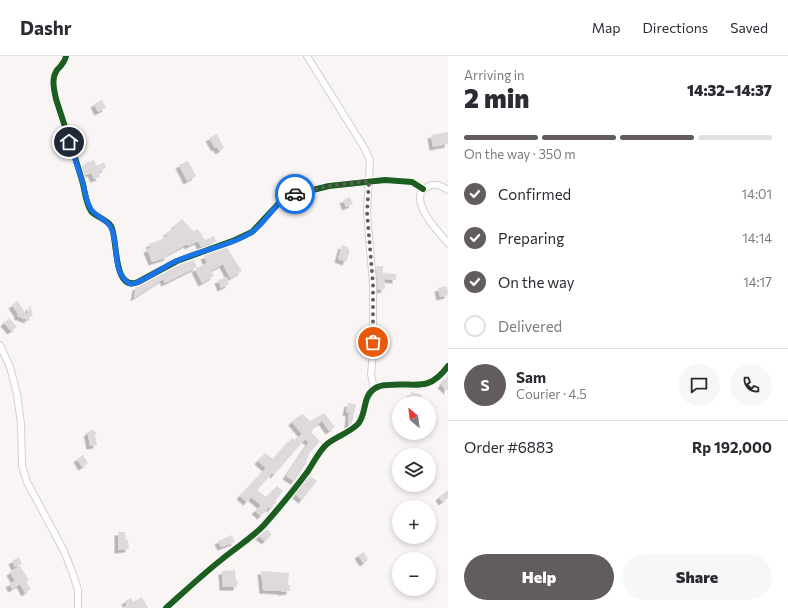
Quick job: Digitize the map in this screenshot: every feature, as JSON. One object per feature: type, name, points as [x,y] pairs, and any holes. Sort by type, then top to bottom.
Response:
[{"type":"street","points":[[66,56],[54,78],[53,86],[56,99],[86,198],[92,211],[111,226],[116,262],[123,278],[130,284],[138,282],[177,261],[244,236],[258,226],[280,202],[288,196],[328,186],[385,180],[412,182],[423,189]]},
{"type":"street","points":[[307,56],[369,155],[367,212],[373,284],[373,353],[371,374],[374,389]]},
{"type":"street","points":[[448,190],[435,184],[429,185],[420,193],[421,206],[427,217],[448,243]]},
{"type":"street","points":[[0,344],[10,367],[17,394],[22,466],[26,482],[64,551],[78,590],[78,608]]},
{"type":"street","points":[[166,608],[202,576],[246,542],[262,527],[292,492],[328,444],[351,430],[359,423],[369,394],[374,389],[384,385],[394,384],[418,386],[428,384],[439,377],[448,366]]},
{"type":"building","points":[[102,100],[106,108],[98,112],[94,104]]},
{"type":"building","points":[[448,132],[448,144],[433,147],[431,135]]},
{"type":"building","points":[[217,134],[224,148],[219,151],[217,147],[215,148],[209,138]]},
{"type":"building","points":[[94,160],[97,166],[104,162],[106,168],[98,172],[100,177],[94,179],[91,173],[85,175],[83,167],[85,166],[84,164]]},
{"type":"building","points":[[188,161],[196,176],[187,181],[179,165]]},
{"type":"building","points":[[350,197],[353,204],[346,207],[343,200]]},
{"type":"building","points":[[182,219],[193,231],[198,229],[205,240],[214,236],[216,242],[201,247],[198,241],[188,246],[187,244],[167,255],[168,257],[152,262],[147,249],[151,248],[149,244],[168,235],[166,233],[176,227],[174,226]]},
{"type":"building","points":[[342,245],[349,248],[348,250],[350,251],[346,262],[338,259]]},
{"type":"building","points":[[227,248],[242,271],[230,278],[223,264],[211,271],[214,276],[202,283],[195,269],[207,263],[204,256]]},
{"type":"building","points":[[194,260],[197,267],[165,283],[163,279],[134,298],[136,287],[179,265]]},
{"type":"building","points":[[376,266],[383,266],[383,273],[396,274],[396,280],[384,279],[385,289],[378,290]]},
{"type":"building","points":[[227,277],[229,284],[221,288],[218,280]]},
{"type":"building","points":[[447,286],[448,295],[440,297],[438,288]]},
{"type":"building","points":[[18,301],[27,316],[30,305],[33,316],[28,318],[29,320],[17,316],[18,314],[12,305]]},
{"type":"building","points":[[9,318],[17,327],[11,331],[4,323]]},
{"type":"building","points":[[448,375],[448,391],[441,385]]},
{"type":"building","points":[[411,392],[422,395],[422,396],[410,396]]},
{"type":"building","points":[[348,403],[356,404],[352,423],[348,426],[349,413],[346,412]]},
{"type":"building","points":[[324,413],[335,427],[329,431],[322,421],[313,427],[314,428],[311,432],[320,441],[308,455],[307,462],[295,480],[294,481],[286,476],[309,442],[305,439],[274,475],[272,473],[257,490],[266,497],[277,486],[283,491],[271,509],[269,507],[261,516],[255,511],[261,505],[251,497],[247,502],[240,496],[266,468],[258,461],[265,453],[273,459],[292,438],[294,440],[302,434],[292,422],[296,418],[303,414],[310,421]]},
{"type":"building","points":[[91,429],[97,433],[95,435],[97,445],[90,446],[87,434]]},
{"type":"building","points":[[83,455],[88,463],[82,467],[77,459]]},
{"type":"building","points":[[310,476],[317,481],[302,500],[296,495]]},
{"type":"building","points":[[448,490],[448,498],[442,502],[439,497]]},
{"type":"building","points":[[267,529],[272,534],[265,541],[259,536]]},
{"type":"building","points":[[118,532],[125,532],[129,549],[118,550]]},
{"type":"building","points":[[232,535],[235,542],[221,547],[218,541]]},
{"type":"building","points":[[364,552],[368,560],[363,563],[358,555]]},
{"type":"building","points":[[19,557],[22,564],[15,567],[12,561]]},
{"type":"building","points":[[20,566],[29,580],[26,582],[31,589],[25,593],[20,584],[12,589],[9,584],[15,581],[10,572]]},
{"type":"building","points":[[235,570],[236,581],[238,581],[237,587],[223,587],[222,571]]},
{"type":"building","points":[[261,571],[289,573],[288,585],[290,585],[290,591],[281,592],[263,590]]},
{"type":"building","points":[[142,597],[148,608],[123,608],[127,605],[125,601],[131,598],[133,602]]},
{"type":"cycle path","points":[[66,56],[64,62],[57,70],[54,77],[56,99],[80,173],[88,205],[93,213],[111,226],[120,272],[124,279],[130,283],[138,282],[177,261],[235,240],[252,232],[280,202],[288,196],[329,186],[385,180],[412,182],[423,189]]},
{"type":"cycle path","points":[[166,608],[264,525],[303,478],[324,447],[358,424],[363,415],[366,401],[370,392],[379,386],[385,385],[414,385],[428,383],[434,380],[448,366]]},
{"type":"way so far","points":[[295,194],[328,186],[369,181],[367,212],[373,284],[373,342]]},
{"type":"route","points":[[69,142],[87,202],[92,211],[111,226],[116,262],[123,278],[130,284],[138,282],[177,261],[235,240],[252,232],[280,202],[288,196],[295,194]]}]
